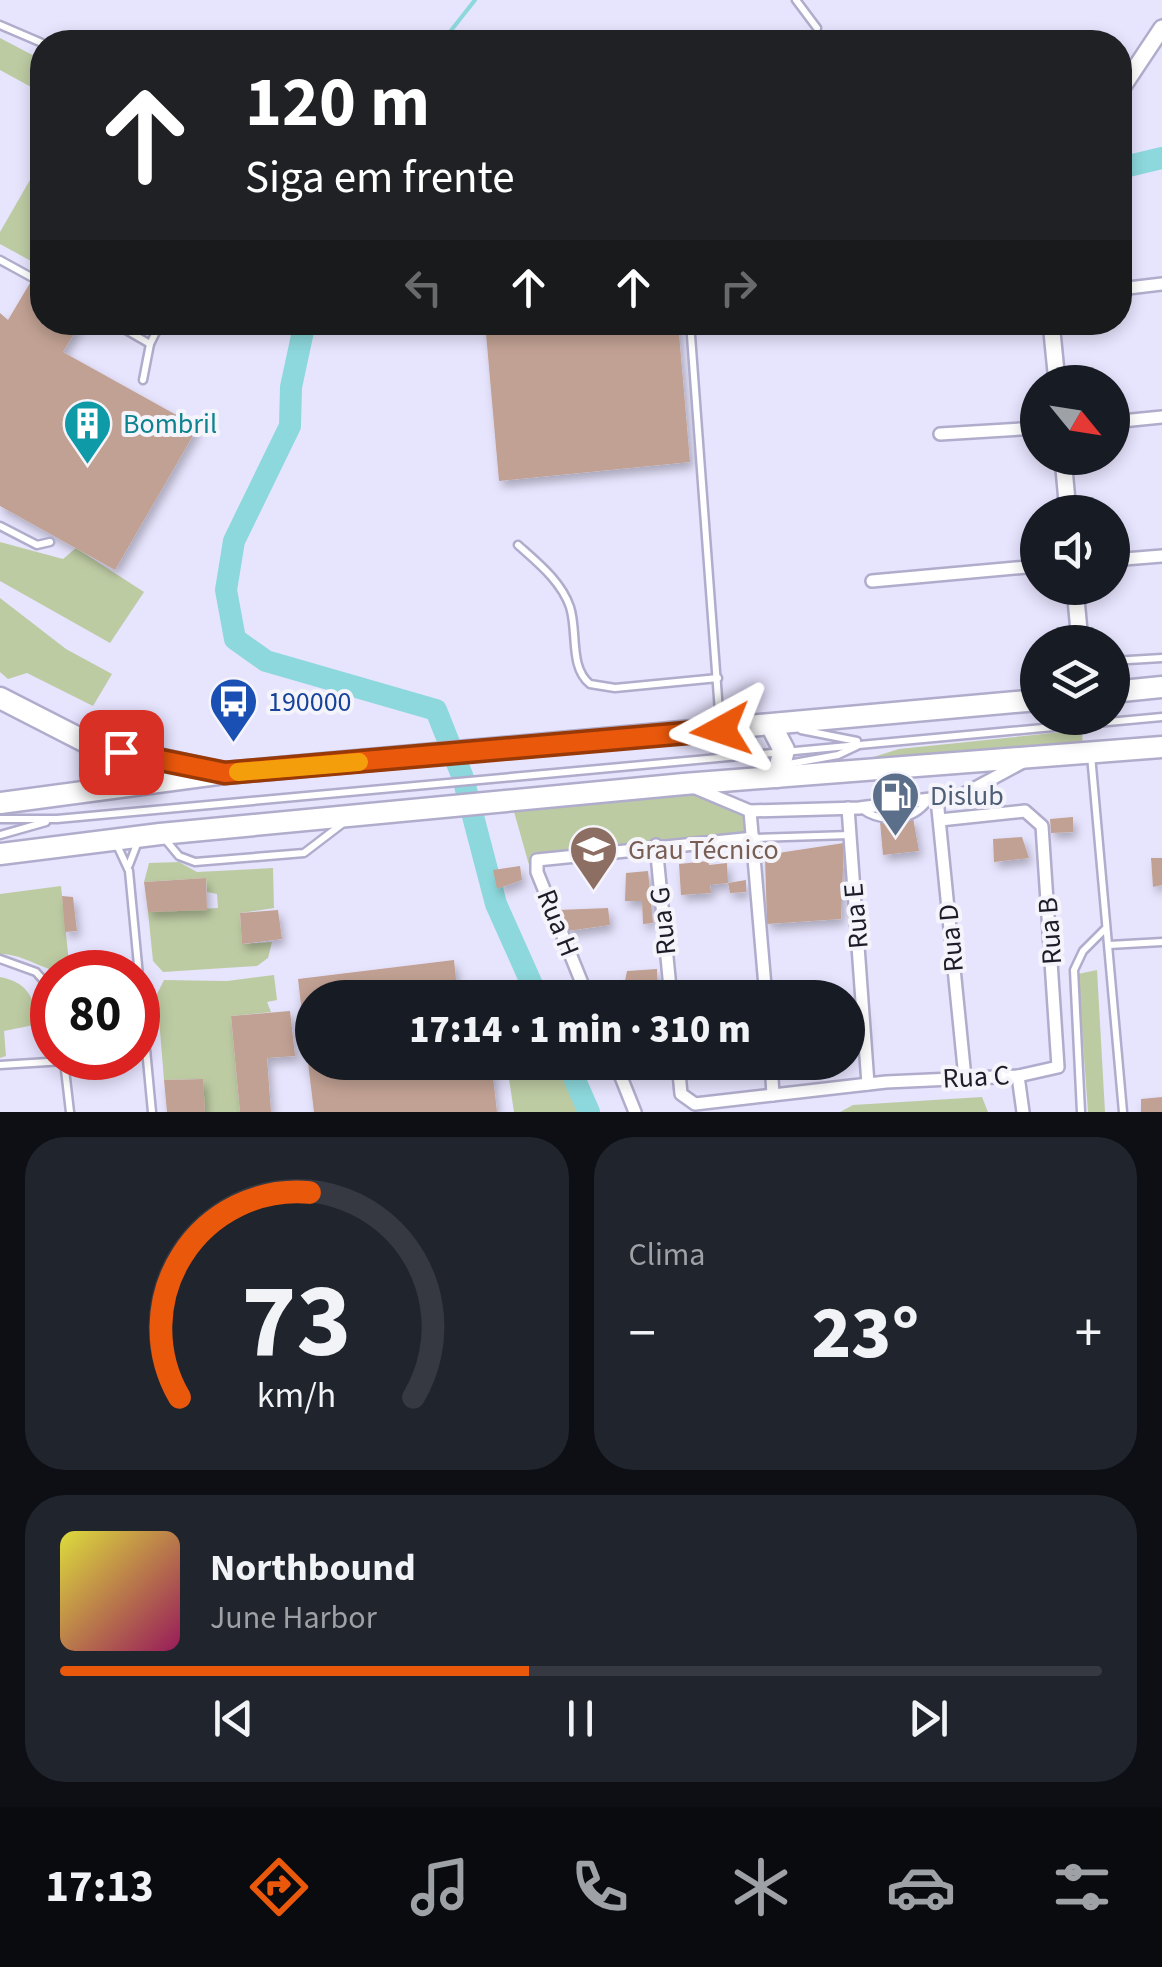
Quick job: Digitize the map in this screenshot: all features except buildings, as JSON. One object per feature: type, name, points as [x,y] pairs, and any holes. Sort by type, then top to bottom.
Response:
[{"type":"highway","points":[[1130,690],[1162,687]]},
{"type":"highway","points":[[0,698],[88,742],[225,773]]},
{"type":"highway","points":[[0,803],[225,773],[1020,702]]},
{"type":"highway","points":[[772,727],[782,739],[781,764]]},
{"type":"highway","points":[[0,854],[150,835],[684,784],[781,764],[1029,759],[1162,747]]},
{"type":"street","points":[[1132,73],[1162,28]]},
{"type":"street","points":[[1132,288],[1162,284]]},
{"type":"street","points":[[1052,335],[1056,365]]},
{"type":"street","points":[[1130,420],[1162,417]]},
{"type":"street","points":[[940,434],[1020,429]]},
{"type":"street","points":[[1130,559],[1162,556]]},
{"type":"street","points":[[872,581],[1020,568]]},
{"type":"street","points":[[684,784],[750,811],[854,808],[962,795],[1029,759]]},
{"type":"street","name":"Rua D","points":[[933,800],[940,820],[964,1078]]},
{"type":"street","name":"Rua E","points":[[854,808],[850,836],[868,1084]]},
{"type":"street","points":[[750,811],[765,980]]},
{"type":"street","name":"Rua B","points":[[940,820],[1025,811],[1042,826],[1059,1060]]},
{"type":"street","points":[[656,845],[754,838]]},
{"type":"street","name":"Rua H","points":[[581,980],[535,866],[537,860],[656,845]]},
{"type":"street","name":"Rua G","points":[[656,845],[669,980]]},
{"type":"street","name":"Rua C","points":[[868,1084],[1018,1076],[1052,1071],[1059,1060]]},
{"type":"street","points":[[1018,1076],[1023,1112]]},
{"type":"street","points":[[622,1080],[635,1112]]},
{"type":"street","points":[[680,1080],[681,1094],[695,1104],[868,1084]]},
{"type":"street","points":[[772,1080],[773,1095]]},
{"type":"lane","points":[[796,0],[816,28]]},
{"type":"lane","points":[[0,25],[30,38]]},
{"type":"lane","points":[[0,260],[30,277]]},
{"type":"lane","points":[[134,335],[150,344]]},
{"type":"lane","points":[[143,380],[154,335]]},
{"type":"lane","points":[[691,335],[721,730]]},
{"type":"lane","points":[[0,526],[37,545],[50,542]]},
{"type":"lane","points":[[518,546],[549,572],[570,606],[578,670],[590,684],[615,688],[718,678]]},
{"type":"lane","points":[[1130,660],[1162,658]]},
{"type":"lane","points":[[781,764],[863,743],[1162,717]]},
{"type":"lane","points":[[772,727],[837,734],[863,743]]},
{"type":"lane","points":[[0,819],[57,818],[781,764],[838,755],[863,743]]},
{"type":"lane","points":[[1091,754],[1123,1112]]},
{"type":"lane","points":[[0,835],[57,818]]},
{"type":"lane","points":[[128,866],[150,835],[195,862],[304,853],[349,818]]},
{"type":"lane","points":[[754,838],[850,836]]},
{"type":"lane","points":[[114,839],[128,866],[152,1112]]},
{"type":"lane","points":[[1081,1112],[1074,970],[1083,951],[1104,930]]},
{"type":"lane","points":[[1108,945],[1162,942]]},
{"type":"lane","points":[[0,959],[30,970]]},
{"type":"lane","points":[[0,1066],[30,1063]]},
{"type":"lane","points":[[66,1080],[70,1112]]},
{"type":"green space","points":[[0,38],[30,54],[30,86],[0,70]]},
{"type":"green space","points":[[30,180],[30,260],[0,244],[0,232]]},
{"type":"green space","points":[[0,542],[63,559],[76,548],[144,592],[110,643],[0,581]]},
{"type":"green space","points":[[0,598],[66,649],[112,674],[93,706],[27,673],[8,679],[0,672]]},
{"type":"green space","points":[[1034,735],[1082,735],[1083,750],[838,768],[899,749]]},
{"type":"green space","points":[[687,793],[750,812],[753,845],[529,865],[513,808]]},
{"type":"green space","points":[[179,862],[197,872],[273,868],[274,908],[240,913],[242,944],[272,942],[268,958],[257,966],[163,972],[160,950],[152,950],[148,912],[218,908],[217,894],[207,892],[206,878],[144,882],[149,863]]},
{"type":"green space","points":[[61,886],[68,950],[30,950],[30,961],[0,954],[0,894]]},
{"type":"green space","points":[[1097,970],[1105,1112],[1088,1112],[1078,974]]},
{"type":"green space","points":[[274,975],[277,1000],[267,1002],[271,1012],[231,1016],[240,1112],[205,1112],[202,1079],[164,1080],[160,988],[164,980],[227,981]]},
{"type":"green space","points":[[0,977],[24,987],[28,993],[30,1026],[4,1031],[6,1056],[0,1058]]},
{"type":"green space","points":[[509,1080],[569,1080],[584,1112],[514,1112]]},
{"type":"green space","points":[[982,1097],[988,1112],[840,1112],[853,1105]]},
{"type":"waterway","points":[[451,30],[475,0]]},
{"type":"waterway","points":[[1132,165],[1162,158]]},
{"type":"waterway","points":[[302,335],[291,387],[290,426],[234,541],[226,590],[235,639],[266,661],[436,710],[463,778],[496,904],[530,980]]},
{"type":"waterway","points":[[575,1080],[589,1112]]},
{"type":"slow traffic","points":[[238,772],[359,762]]},
{"type":"place","name":"Bombril","points":[[88,466]]},
{"type":"place","name":"190000","points":[[233,744]]},
{"type":"place","name":"Dislub","points":[[895,838]]},
{"type":"place","name":"Grau Técnico","points":[[593,892]]},
{"type":"route","points":[[121,752],[225,773],[721,730]]}]
